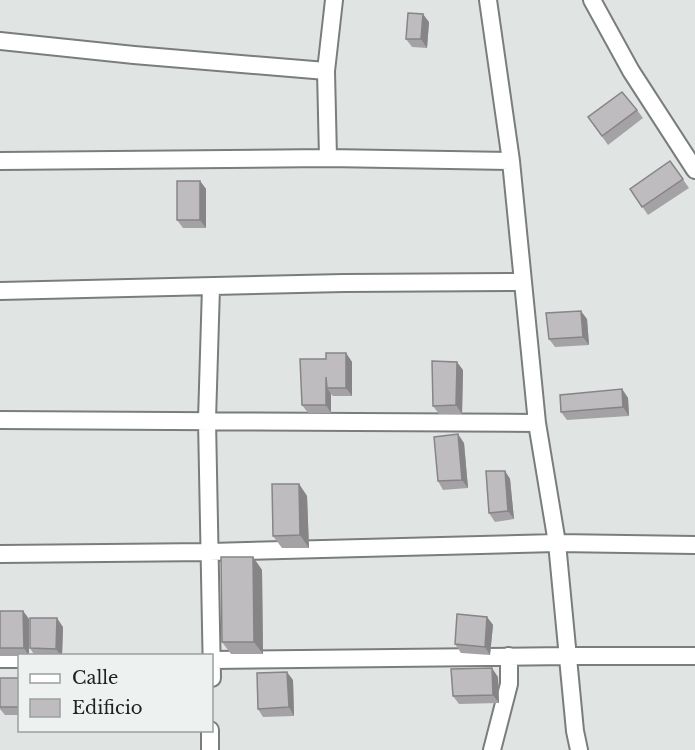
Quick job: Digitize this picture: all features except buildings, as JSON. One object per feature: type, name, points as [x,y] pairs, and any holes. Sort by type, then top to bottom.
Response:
[{"type":"street","points":[[328,159],[326,71],[334,0]]},
{"type":"street","points":[[488,0],[511,160],[537,423],[556,543],[575,731],[579,750]]},
{"type":"street","points":[[592,0],[631,71],[695,170]]},
{"type":"street","points":[[0,41],[134,56],[326,71]]},
{"type":"street","points":[[0,161],[511,160]]},
{"type":"street","points":[[0,291],[523,282]]},
{"type":"street","points":[[211,288],[207,420],[212,654]]},
{"type":"street","points":[[0,420],[537,423]]},
{"type":"street","points":[[0,554],[210,552],[556,543],[695,545]]},
{"type":"street","points":[[213,660],[695,656]]},
{"type":"street","points":[[492,750],[509,684],[509,657]]},
{"type":"street","points":[[0,659],[18,659]]},
{"type":"street","points":[[210,732],[210,750]]}]
